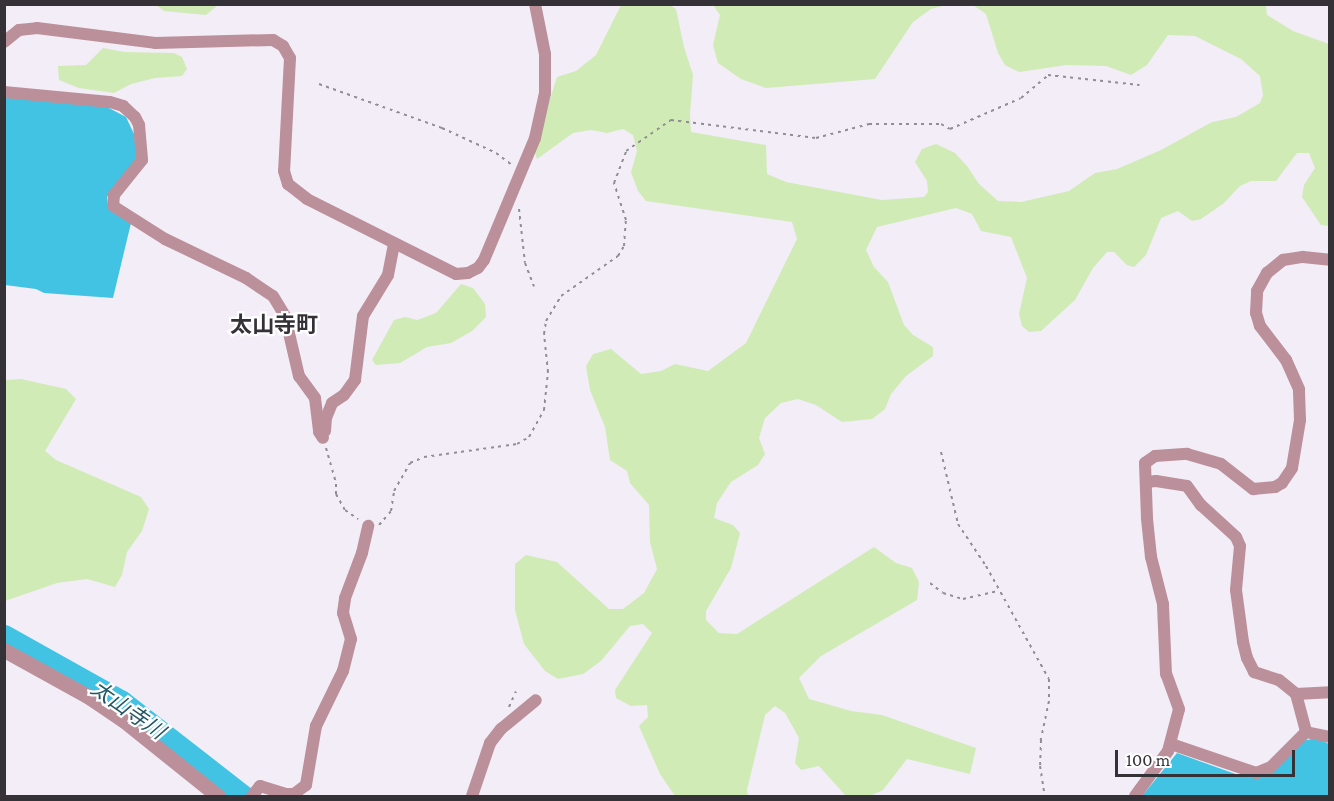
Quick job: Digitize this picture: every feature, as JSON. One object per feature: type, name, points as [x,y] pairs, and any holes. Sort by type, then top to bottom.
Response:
[{"type":"street","points":[[4,42],[19,30],[37,28],[155,43],[273,40],[283,46],[290,58],[284,171],[288,184],[307,199],[394,245],[456,274],[468,273],[478,268],[484,260],[532,146],[545,93],[545,54],[535,4]]},
{"type":"street","points":[[4,92],[110,102],[123,106],[135,117],[139,125],[142,160],[114,195],[113,206],[174,244],[246,278],[273,296],[285,316],[299,376],[315,398],[319,432],[323,438]]},
{"type":"street","points":[[323,438],[328,410],[355,380],[363,316],[388,275],[394,245]]},
{"type":"street","points":[[1135,796],[1164,758],[1171,744],[1179,709],[1166,674],[1163,604],[1151,557],[1144,469],[1149,458],[1187,454],[1221,465],[1253,489],[1275,487],[1282,483],[1292,468],[1300,420],[1299,389],[1286,360],[1260,326],[1256,314],[1257,291],[1268,273],[1283,260],[1303,256],[1329,261]]},
{"type":"street","points":[[1146,482],[1156,481],[1187,486],[1201,505],[1231,529],[1240,546],[1236,590],[1247,658],[1254,672],[1279,680],[1296,694],[1306,732]]},
{"type":"street","points":[[252,796],[260,786],[294,794],[306,785],[316,726],[346,660],[351,639],[343,613],[345,598],[362,553],[368,526]]},
{"type":"street","points":[[4,650],[90,697],[123,720],[210,794]]},
{"type":"street","points":[[1296,694],[1329,692]]},
{"type":"street","points":[[472,796],[489,742],[536,700]]},
{"type":"street","points":[[1171,744],[1256,773],[1271,767],[1306,732]]},
{"type":"street","points":[[1306,732],[1329,737]]},
{"type":"path","points":[[323,438],[340,502],[345,510],[368,526],[378,525],[385,521],[391,511],[394,491],[410,463],[424,457],[517,444],[529,437],[544,411],[548,372],[544,334],[546,321],[561,296],[618,256],[624,246],[626,220],[614,183],[626,152],[671,120],[816,138],[869,124],[940,124],[950,129],[1022,98],[1048,75],[1139,85]]},
{"type":"path","points":[[319,84],[442,128],[496,153],[512,164],[514,175]]},
{"type":"path","points":[[519,208],[525,263],[534,286]]},
{"type":"path","points":[[941,452],[958,524],[986,566],[1049,679],[1049,701],[1041,740],[1040,766],[1045,796]]},
{"type":"path","points":[[930,583],[944,593],[963,599],[999,591]]},
{"type":"green space","points":[[156,5],[218,5],[206,15],[164,11]]},
{"type":"green space","points":[[621,5],[670,5],[676,9],[693,75],[691,132],[766,145],[767,174],[786,182],[882,200],[924,197],[928,192],[927,181],[915,162],[922,149],[936,144],[955,153],[979,184],[998,201],[1021,202],[1069,191],[1095,173],[1117,169],[1161,150],[1212,122],[1236,117],[1260,103],[1263,95],[1260,76],[1241,59],[1195,36],[1168,35],[1147,65],[1131,75],[1106,66],[1067,65],[1019,72],[1005,65],[998,53],[986,14],[973,5],[1266,5],[1267,15],[1293,31],[1329,44],[1329,226],[1321,225],[1302,197],[1304,185],[1315,168],[1309,153],[1297,153],[1276,181],[1251,181],[1240,186],[1224,203],[1201,219],[1192,221],[1178,211],[1161,218],[1146,255],[1134,267],[1127,265],[1114,252],[1107,252],[1093,268],[1075,300],[1041,331],[1029,332],[1022,326],[1019,314],[1027,278],[1011,237],[981,231],[972,214],[956,208],[877,227],[866,250],[874,267],[888,282],[904,325],[913,335],[933,347],[933,356],[906,376],[891,394],[885,409],[872,419],[842,422],[816,405],[798,399],[781,403],[765,418],[759,438],[765,454],[758,465],[731,482],[717,503],[714,518],[733,525],[740,533],[731,568],[706,611],[706,620],[719,633],[737,634],[874,547],[896,563],[912,568],[919,582],[917,600],[821,656],[799,678],[809,699],[851,711],[882,715],[976,748],[970,774],[907,759],[883,790],[870,796],[846,796],[819,766],[801,770],[795,763],[799,738],[785,713],[775,706],[765,715],[747,790],[748,796],[675,796],[660,774],[639,726],[648,717],[647,705],[631,706],[616,698],[615,690],[652,633],[643,624],[630,626],[601,661],[583,674],[558,679],[545,671],[524,644],[515,610],[515,564],[526,555],[557,562],[609,609],[623,609],[644,593],[657,569],[650,542],[649,505],[630,483],[627,471],[610,460],[605,427],[590,390],[586,366],[593,354],[611,349],[641,374],[661,371],[675,364],[708,371],[746,343],[797,239],[792,222],[646,201],[638,191],[631,172],[637,151],[633,135],[623,129],[607,133],[591,130],[573,133],[537,159],[534,150],[557,77],[576,71],[596,55]]},
{"type":"green space","points":[[713,5],[946,5],[931,9],[913,22],[875,79],[766,88],[741,79],[718,63],[713,45],[720,15]]},
{"type":"green space","points":[[103,48],[124,52],[174,53],[182,57],[187,69],[182,76],[155,78],[131,84],[114,93],[79,88],[59,80],[58,66],[86,65]]},
{"type":"green space","points":[[461,284],[473,288],[485,304],[486,317],[472,331],[451,343],[427,347],[400,363],[376,365],[372,360],[394,320],[405,317],[417,320],[436,313]]},
{"type":"green space","points":[[21,379],[66,389],[76,399],[45,451],[56,460],[141,497],[149,509],[142,531],[127,552],[122,575],[115,587],[87,579],[57,583],[5,601],[5,380]]},
{"type":"water","points":[[4,97],[107,107],[126,117],[134,134],[137,158],[107,197],[108,209],[131,223],[113,298],[44,293],[36,289],[5,285]]},
{"type":"water","points":[[1316,738],[1329,744],[1329,796],[1142,796],[1177,753],[1241,776],[1257,778],[1271,772],[1302,741]]},
{"type":"waterway","name":"太山寺川","points":[[4,635],[122,701],[244,796]]},
{"type":"district","name":"太山寺町","points":[[274,325]]}]
